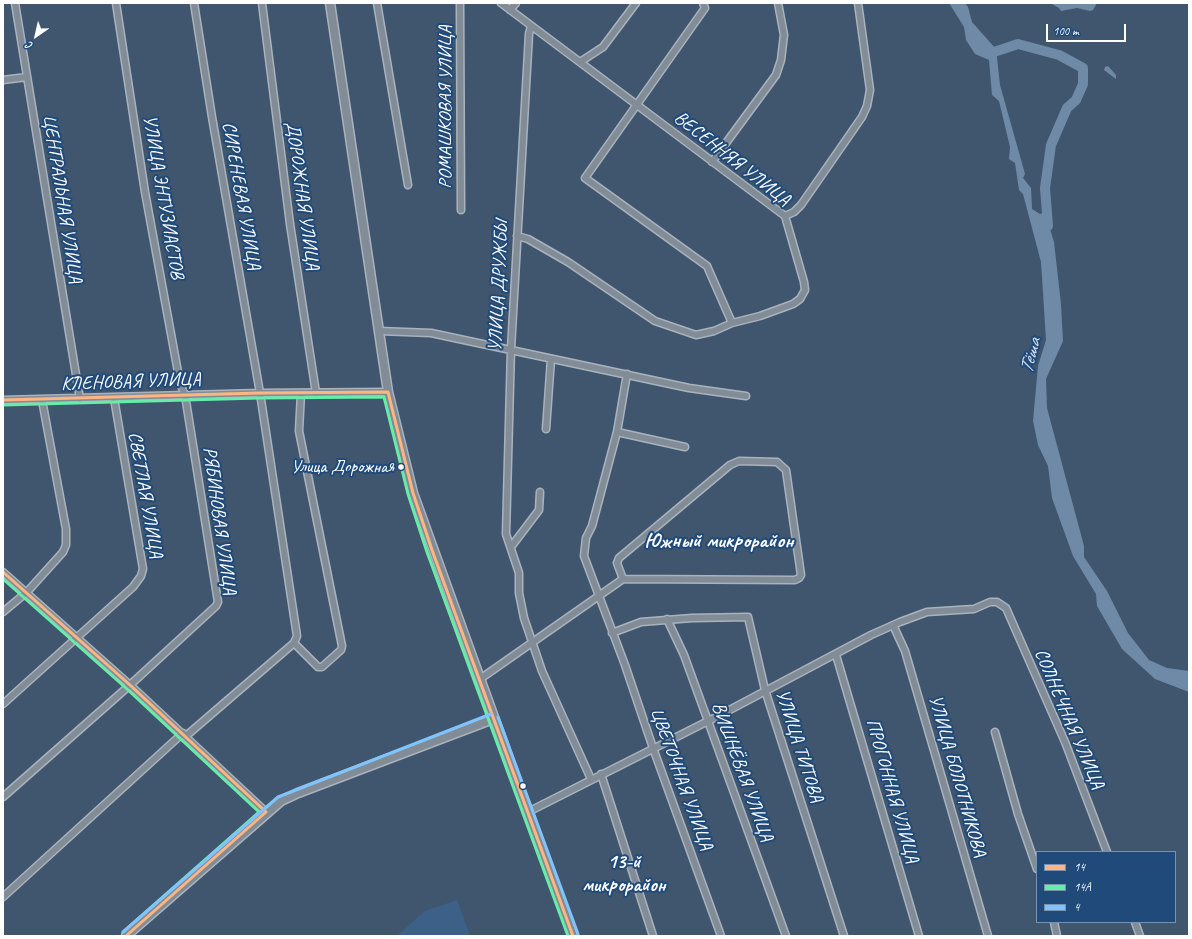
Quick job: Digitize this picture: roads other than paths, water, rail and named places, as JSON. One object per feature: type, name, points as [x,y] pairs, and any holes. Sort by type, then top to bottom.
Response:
[{"type":"main road","points":[[330,3],[388,392],[413,493],[493,719],[573,936]]},
{"type":"main road","points":[[126,936],[266,812],[281,801],[298,793],[493,719]]},
{"type":"street","name":"ЦЕНТРАЛЬНАЯ УЛИЦА","points":[[15,3],[80,399]]},
{"type":"street","name":"УЛИЦА ЭНТУЗИАСТОВ","points":[[116,3],[145,192],[180,383],[185,395]]},
{"type":"street","name":"СИРЕНЕВАЯ УЛИЦА","points":[[194,3],[212,117],[260,393],[297,636],[294,643]]},
{"type":"street","name":"ДОРОЖНАЯ УЛИЦА","points":[[262,3],[290,224],[316,393]]},
{"type":"street","points":[[377,3],[408,185]]},
{"type":"street","name":"РОМАШКОВАЯ УЛИЦА","points":[[460,3],[461,210]]},
{"type":"street","name":"ВЕСЕННЯЯ УЛИЦА","points":[[501,3],[785,216],[805,290],[800,299],[793,304],[760,316],[732,323]]},
{"type":"street","points":[[510,10],[516,3]]},
{"type":"street","points":[[580,62],[604,47],[636,3]]},
{"type":"street","points":[[712,162],[776,75],[781,60],[784,35],[778,3]]},
{"type":"street","points":[[785,216],[794,212],[801,205],[862,117],[867,106],[870,90],[858,3]]},
{"type":"street","points":[[516,236],[528,239],[568,262],[655,321],[696,335],[732,323],[707,266],[586,179],[630,112],[678,46],[704,5]]},
{"type":"street","name":"УЛИЦА ДРУЖБЫ","points":[[531,26],[528,34],[516,236],[511,349],[506,534],[519,573],[519,593],[524,618],[532,643],[542,671],[591,779]]},
{"type":"street","points":[[3,80],[27,77]]},
{"type":"street","points":[[380,331],[431,333],[689,388],[746,396]]},
{"type":"street","points":[[546,429],[551,359]]},
{"type":"street","name":"ЦВЕТОЧНАЯ УЛИЦА","points":[[627,374],[617,432],[592,526],[586,538],[584,556],[625,665],[653,748],[721,936]]},
{"type":"street","name":"КЛЕНОВАЯ УЛИЦА","points":[[3,400],[260,393],[388,392]]},
{"type":"street","points":[[3,897],[184,734],[294,643],[318,666],[322,667],[341,650],[342,646],[299,431],[301,393]]},
{"type":"street","name":"РЯБИНОВАЯ УЛИЦА","points":[[3,797],[216,606],[218,602],[185,395]]},
{"type":"street","name":"СВЕТЛАЯ УЛИЦА","points":[[3,704],[133,587],[141,576],[143,569],[114,398]]},
{"type":"street","points":[[3,612],[27,592],[63,552],[66,545],[66,528],[42,400]]},
{"type":"street","points":[[617,432],[685,447]]},
{"type":"street","points":[[480,679],[623,579],[795,580],[799,578],[801,575],[786,470],[777,462],[739,461],[730,465],[619,558],[617,563],[623,579]]},
{"type":"street","points":[[511,547],[539,510],[540,492]]},
{"type":"street","points":[[3,572],[130,684],[266,812]]},
{"type":"street","name":"СОЛНЕЧНАЯ УЛИЦА","points":[[893,625],[927,612],[974,609],[990,602],[997,602],[1006,608],[1065,742],[1107,851]]},
{"type":"street","name":"УЛИЦА ТИТОВА","points":[[667,619],[748,617],[765,690],[844,936]]},
{"type":"street","points":[[612,633],[641,622],[667,619]]},
{"type":"street","name":"ВИШНЁВАЯ УЛИЦА","points":[[667,619],[684,655],[707,722],[786,936]]},
{"type":"street","points":[[528,812],[707,722],[765,690],[893,625]]},
{"type":"street","name":"УЛИЦА БОЛОТНИКОВА","points":[[893,625],[905,651],[988,936]]},
{"type":"street","name":"ПРОГОННАЯ УЛИЦА","points":[[836,655],[919,936]]},
{"type":"street","points":[[995,732],[1018,814],[1036,867]]},
{"type":"street","points":[[601,774],[653,936]]},
{"type":"street","points":[[1054,923],[1058,936]]},
{"type":"street","points":[[1135,923],[1140,936]]},
{"type":"waterway","points":[[991,53],[1018,44],[1059,55],[1083,68],[1083,84],[1076,100],[1067,108],[1051,145],[1045,188],[1048,226]]},
{"type":"place","name":"Улица Дорожная","points":[[401,467]]},
{"type":"district","name":"Южный микрорайон","points":[[719,541]]},
{"type":"district","name":"13-й микрорайон","points":[[624,874]]},
{"type":"water label","name":"Тёша","points":[[1031,356]]}]
